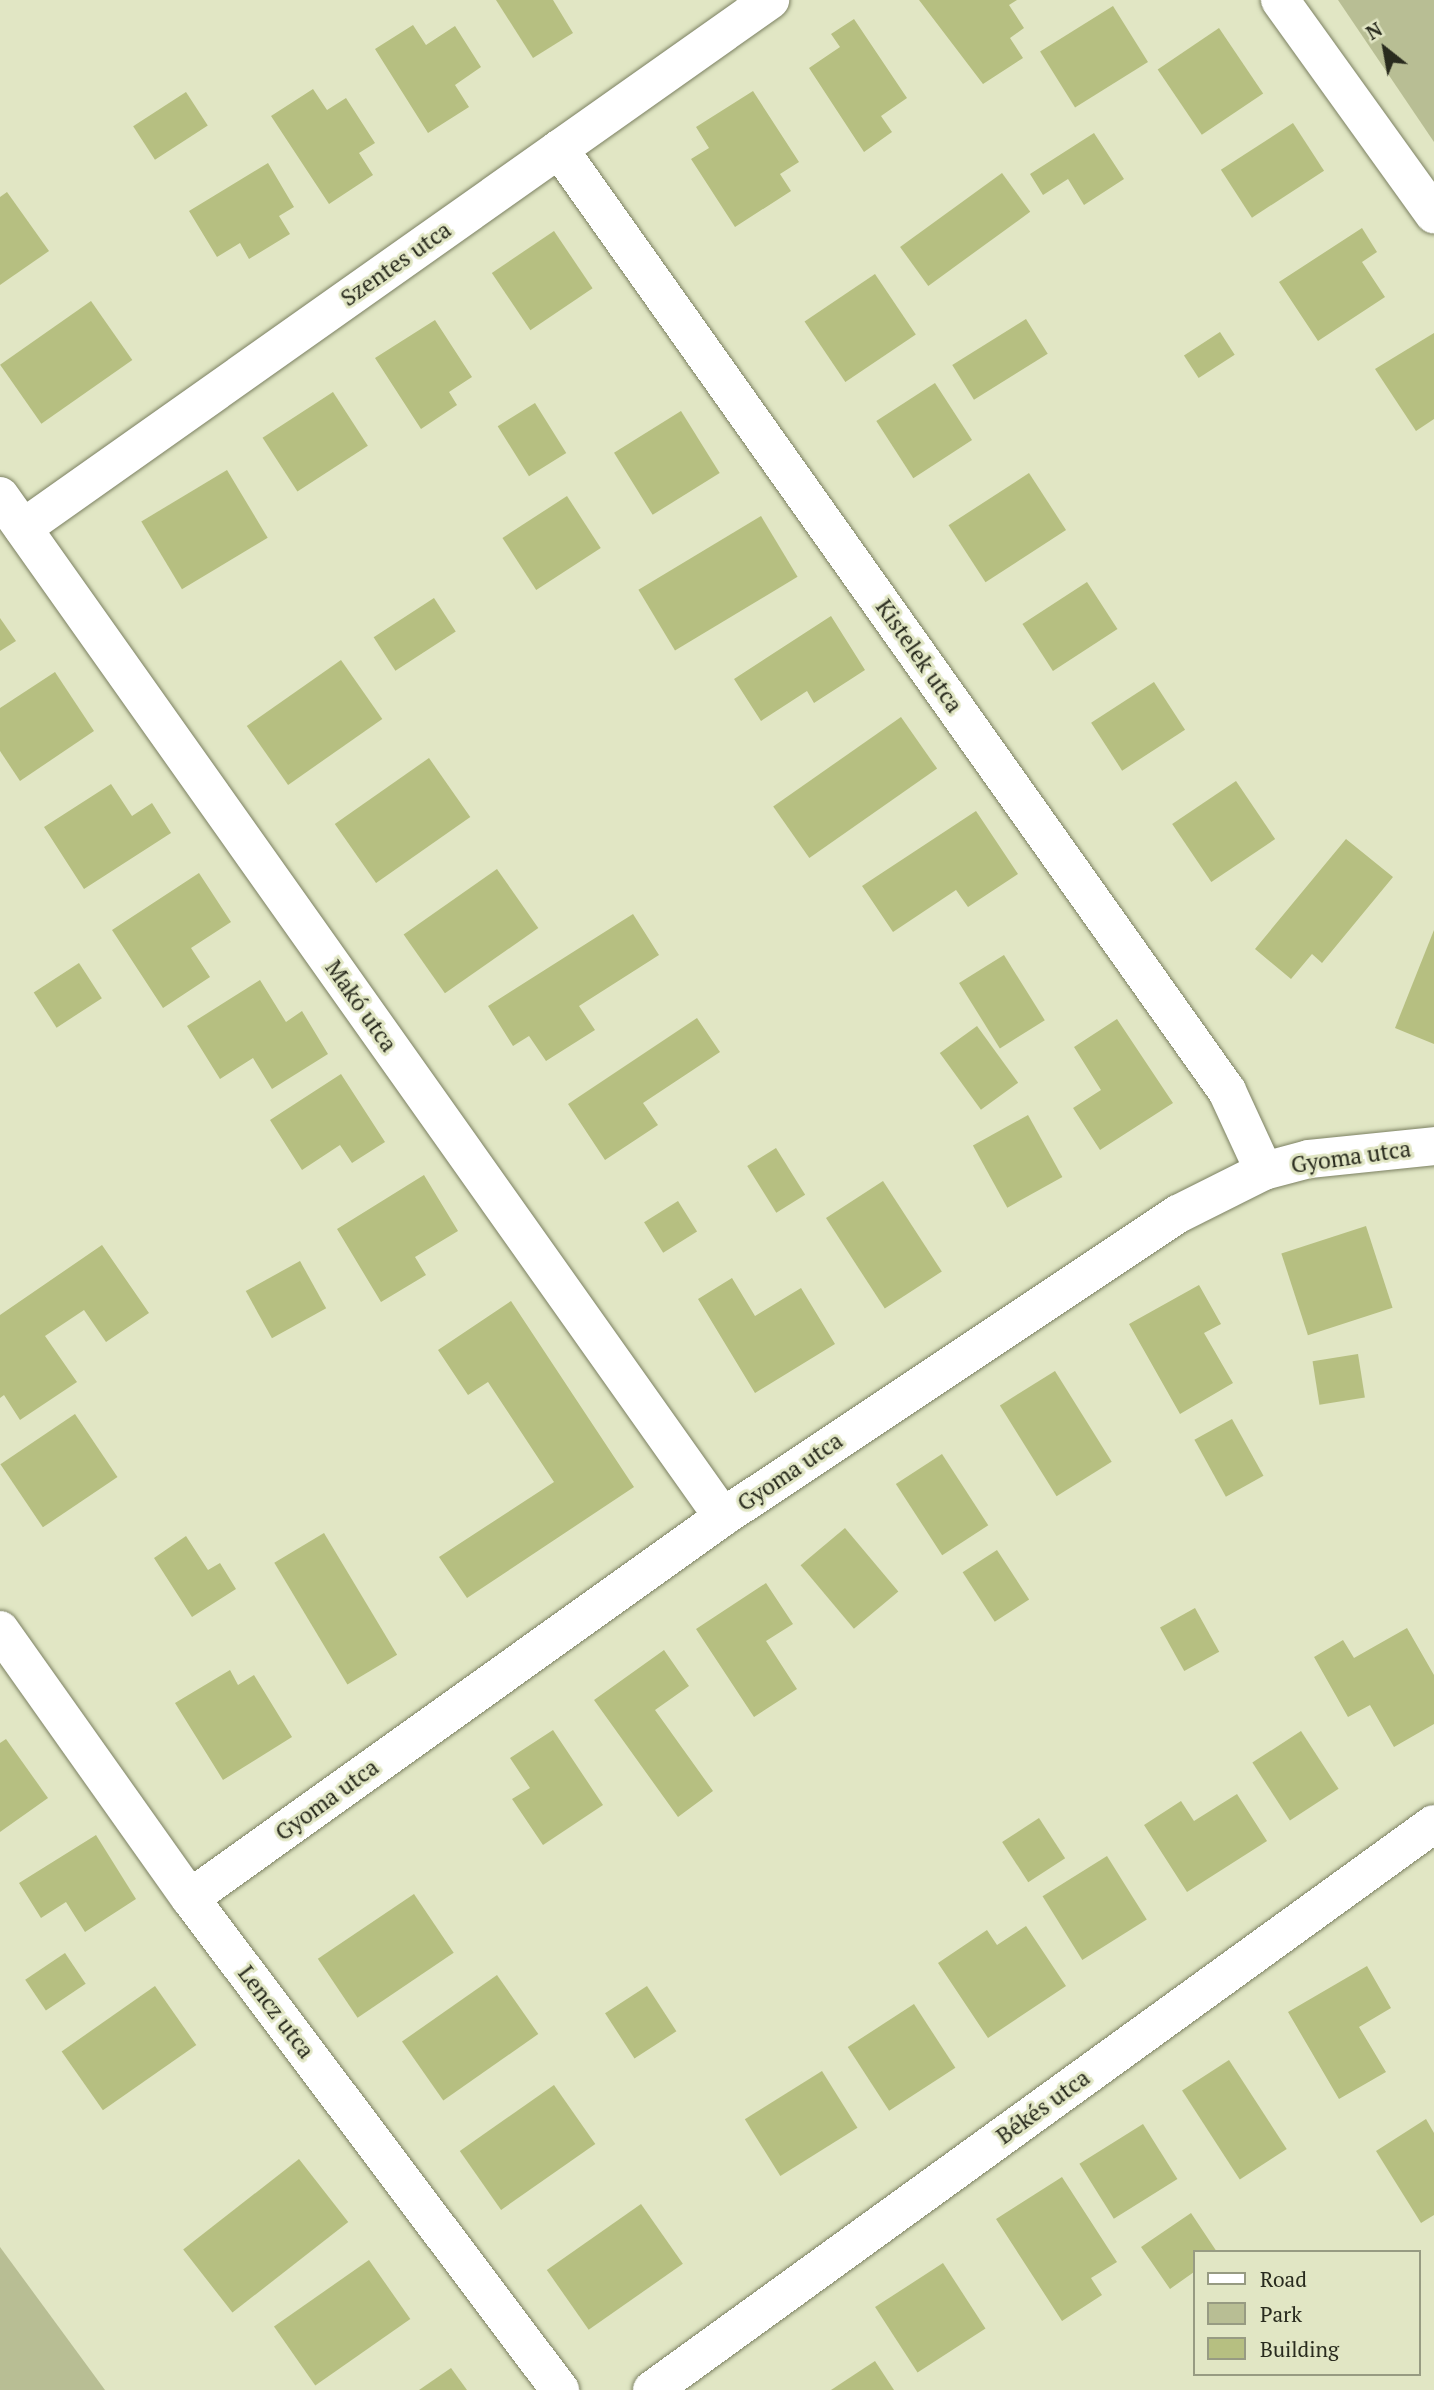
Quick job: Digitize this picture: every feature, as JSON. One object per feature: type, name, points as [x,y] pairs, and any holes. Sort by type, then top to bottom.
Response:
[{"type":"street","name":"Szentes utca","points":[[23,528],[771,0]]},
{"type":"street","points":[[1280,0],[1434,214]]},
{"type":"street","name":"Kistelek utca","points":[[559,149],[1227,1091],[1264,1171]]},
{"type":"street","name":"Makó utca","points":[[0,496],[723,1517]]},
{"type":"street","name":"Gyoma utca","points":[[190,1898],[723,1517],[1178,1214],[1264,1171],[1309,1159],[1434,1146]]},
{"type":"street","name":"Lencz utca","points":[[0,1630],[190,1898],[560,2390]]},
{"type":"street","name":"Békés utca","points":[[652,2390],[1434,1824]]},
{"type":"green space","points":[[1338,0],[1434,0],[1434,142]]},
{"type":"green space","points":[[0,2247],[105,2390],[0,2390]]},
{"type":"building","points":[[496,0],[553,0],[573,33],[533,58]]},
{"type":"building","points":[[919,0],[1017,0],[1009,5],[1024,28],[1010,38],[1023,58],[983,84]]},
{"type":"building","points":[[1113,6],[1148,62],[1075,108],[1040,52]]},
{"type":"building","points":[[854,19],[907,98],[881,116],[892,132],[864,152],[809,68],[840,47],[831,34]]},
{"type":"building","points":[[413,25],[426,45],[455,26],[481,67],[455,85],[469,107],[428,133],[375,49]]},
{"type":"building","points":[[1219,28],[1263,93],[1202,135],[1158,69]]},
{"type":"building","points":[[313,89],[327,110],[346,98],[375,143],[359,153],[373,175],[329,204],[271,116]]},
{"type":"building","points":[[753,91],[799,162],[780,174],[791,191],[735,227],[691,159],[709,148],[696,127]]},
{"type":"building","points":[[186,92],[208,126],[155,160],[133,126]]},
{"type":"building","points":[[1293,123],[1324,171],[1252,218],[1221,170]]},
{"type":"building","points":[[1094,133],[1124,179],[1084,205],[1068,179],[1043,195],[1030,174]]},
{"type":"building","points":[[268,163],[294,207],[279,216],[290,234],[249,259],[240,243],[217,257],[189,211]]},
{"type":"building","points":[[1002,173],[1030,212],[928,286],[900,247]]},
{"type":"building","points":[[7,192],[49,251],[0,285],[0,197]]},
{"type":"building","points":[[1362,228],[1377,252],[1362,262],[1385,297],[1318,341],[1279,282]]},
{"type":"building","points":[[554,231],[593,288],[530,330],[492,273]]},
{"type":"building","points":[[875,274],[916,335],[845,382],[805,322]]},
{"type":"building","points":[[91,301],[132,360],[41,424],[0,365]]},
{"type":"building","points":[[1026,319],[1048,354],[974,400],[952,365]]},
{"type":"building","points":[[435,320],[472,377],[449,392],[457,405],[421,429],[375,358]]},
{"type":"building","points":[[1220,332],[1235,355],[1199,378],[1184,355]]},
{"type":"building","points":[[1434,333],[1434,419],[1416,431],[1375,369]]},
{"type":"building","points":[[935,383],[972,440],[913,478],[876,421]]},
{"type":"building","points":[[333,392],[368,446],[297,491],[263,438]]},
{"type":"building","points":[[535,403],[566,453],[529,476],[498,426]]},
{"type":"building","points":[[681,411],[720,473],[653,515],[614,453]]},
{"type":"building","points":[[227,470],[268,538],[182,589],[141,522]]},
{"type":"building","points":[[1029,473],[1066,530],[986,582],[948,525]]},
{"type":"building","points":[[567,496],[601,548],[536,590],[502,538]]},
{"type":"building","points":[[761,516],[798,577],[675,651],[638,590]]},
{"type":"building","points":[[1087,582],[1117,629],[1053,671],[1022,624]]},
{"type":"building","points":[[434,598],[456,632],[395,671],[374,637]]},
{"type":"building","points":[[831,616],[865,670],[814,703],[807,691],[761,721],[734,679]]},
{"type":"building","points":[[0,618],[16,641],[0,651]]},
{"type":"building","points":[[341,660],[382,719],[288,785],[247,726]]},
{"type":"building","points":[[55,672],[94,731],[20,781],[0,751],[0,708]]},
{"type":"building","points":[[1154,682],[1185,730],[1122,771],[1091,723]]},
{"type":"building","points":[[901,717],[937,769],[809,858],[773,806]]},
{"type":"building","points":[[429,758],[470,817],[376,883],[335,824]]},
{"type":"building","points":[[1236,781],[1275,839],[1211,882],[1172,824]]},
{"type":"building","points":[[111,784],[132,816],[152,803],[171,833],[84,889],[44,827]]},
{"type":"building","points":[[976,811],[1018,874],[968,907],[956,890],[893,932],[862,886]]},
{"type":"building","points":[[1346,839],[1393,877],[1322,963],[1312,954],[1291,979],[1255,949]]},
{"type":"building","points":[[497,869],[538,928],[445,993],[404,934]]},
{"type":"building","points":[[199,873],[231,922],[191,948],[210,977],[163,1008],[112,930]]},
{"type":"building","points":[[633,914],[659,955],[579,1006],[595,1030],[546,1061],[529,1036],[513,1046],[488,1006]]},
{"type":"building","points":[[1434,930],[1434,1044],[1395,1028]]},
{"type":"building","points":[[1004,955],[1045,1020],[1000,1048],[959,983]]},
{"type":"building","points":[[79,963],[102,998],[57,1028],[34,992]]},
{"type":"building","points":[[260,980],[286,1022],[302,1011],[328,1054],[272,1089],[253,1058],[220,1079],[187,1026]]},
{"type":"building","points":[[697,1018],[720,1052],[643,1103],[658,1125],[605,1160],[568,1104]]},
{"type":"building","points":[[1117,1019],[1173,1103],[1100,1150],[1073,1108],[1101,1090],[1074,1047]]},
{"type":"building","points":[[977,1026],[1018,1083],[981,1110],[940,1053]]},
{"type":"building","points":[[341,1074],[385,1142],[352,1163],[340,1145],[302,1170],[270,1120]]},
{"type":"building","points":[[1028,1115],[1062,1177],[1007,1208],[973,1146]]},
{"type":"building","points":[[776,1148],[805,1195],[776,1213],[747,1166]]},
{"type":"building","points":[[424,1175],[458,1231],[415,1257],[426,1275],[381,1302],[337,1229]]},
{"type":"building","points":[[883,1181],[942,1272],[885,1309],[826,1218]]},
{"type":"building","points":[[678,1201],[697,1232],[663,1253],[644,1222]]},
{"type":"building","points":[[1366,1226],[1393,1308],[1308,1335],[1281,1254]]},
{"type":"building","points":[[102,1245],[149,1313],[106,1342],[84,1310],[45,1336],[77,1382],[20,1420],[4,1395],[0,1398],[0,1315]]},
{"type":"building","points":[[300,1261],[326,1308],[272,1338],[246,1291]]},
{"type":"building","points":[[732,1278],[755,1316],[801,1288],[835,1344],[755,1393],[698,1299]]},
{"type":"building","points":[[1199,1285],[1221,1324],[1204,1333],[1233,1383],[1180,1414],[1129,1324]]},
{"type":"building","points":[[511,1301],[634,1487],[467,1598],[439,1557],[554,1482],[488,1382],[468,1395],[438,1350]]},
{"type":"building","points":[[1358,1354],[1365,1397],[1319,1405],[1313,1361]]},
{"type":"building","points":[[1055,1371],[1112,1462],[1057,1496],[1000,1405]]},
{"type":"building","points":[[75,1414],[117,1477],[43,1527],[0,1464]]},
{"type":"building","points":[[1232,1419],[1264,1476],[1226,1497],[1194,1440]]},
{"type":"building","points":[[942,1454],[988,1525],[942,1555],[896,1484]]},
{"type":"building","points":[[845,1528],[898,1592],[854,1629],[801,1565]]},
{"type":"building","points":[[324,1533],[397,1655],[347,1685],[274,1563]]},
{"type":"building","points":[[186,1536],[208,1570],[220,1563],[236,1589],[192,1617],[154,1558]]},
{"type":"building","points":[[997,1550],[1029,1599],[995,1622],[963,1572]]},
{"type":"building","points":[[766,1583],[793,1624],[766,1641],[797,1689],[754,1717],[696,1629]]},
{"type":"building","points":[[1195,1608],[1219,1652],[1184,1671],[1160,1627]]},
{"type":"building","points":[[1407,1628],[1434,1675],[1434,1724],[1394,1747],[1370,1705],[1348,1717],[1314,1657],[1343,1640],[1354,1658]]},
{"type":"building","points":[[664,1650],[689,1686],[655,1710],[713,1791],[678,1817],[594,1700]]},
{"type":"building","points":[[230,1670],[238,1685],[254,1675],[292,1737],[223,1780],[175,1703]]},
{"type":"building","points":[[553,1730],[603,1805],[543,1845],[512,1799],[530,1788],[510,1758]]},
{"type":"building","points":[[1301,1731],[1339,1789],[1290,1820],[1252,1763]]},
{"type":"building","points":[[6,1739],[48,1798],[0,1832],[0,1743]]},
{"type":"building","points":[[1237,1794],[1267,1841],[1187,1892],[1144,1825],[1181,1801],[1194,1821]]},
{"type":"building","points":[[1039,1818],[1065,1858],[1028,1882],[1002,1842]]},
{"type":"building","points":[[96,1835],[136,1899],[85,1932],[66,1902],[41,1918],[19,1883]]},
{"type":"building","points":[[1107,1856],[1147,1920],[1082,1960],[1043,1896]]},
{"type":"building","points":[[414,1894],[454,1953],[358,2018],[318,1959]]},
{"type":"building","points":[[1026,1926],[1066,1986],[988,2038],[938,1963],[987,1930],[997,1945]]},
{"type":"building","points":[[65,1953],[86,1984],[46,2011],[25,1980]]},
{"type":"building","points":[[1367,1966],[1391,2008],[1359,2027],[1386,2072],[1339,2099],[1288,2012]]},
{"type":"building","points":[[497,1975],[538,2034],[443,2101],[402,2042]]},
{"type":"building","points":[[155,1986],[196,2045],[103,2110],[62,2051]]},
{"type":"building","points":[[647,1986],[676,2031],[634,2059],[605,2013]]},
{"type":"building","points":[[914,2004],[955,2068],[889,2111],[848,2047]]},
{"type":"building","points":[[1229,2060],[1287,2149],[1240,2179],[1182,2090]]},
{"type":"building","points":[[822,2071],[858,2128],[780,2176],[745,2119]]},
{"type":"building","points":[[554,2085],[595,2144],[501,2210],[460,2151]]},
{"type":"building","points":[[1426,2119],[1434,2133],[1434,2215],[1421,2223],[1376,2151]]},
{"type":"building","points":[[1143,2124],[1177,2179],[1114,2219],[1079,2164]]},
{"type":"building","points":[[299,2159],[348,2222],[232,2313],[183,2250]]},
{"type":"building","points":[[1062,2177],[1117,2262],[1091,2278],[1102,2295],[1062,2321],[996,2219]]},
{"type":"building","points":[[641,2204],[683,2264],[589,2330],[547,2270]]},
{"type":"building","points":[[1191,2213],[1216,2250],[1192,2250],[1192,2273],[1170,2289],[1141,2247]]},
{"type":"building","points":[[369,2260],[410,2319],[315,2386],[274,2327]]},
{"type":"building","points":[[943,2263],[985,2328],[918,2373],[875,2307]]},
{"type":"building","points":[[875,2361],[894,2390],[831,2390]]},
{"type":"building","points":[[451,2368],[467,2390],[419,2390]]}]
